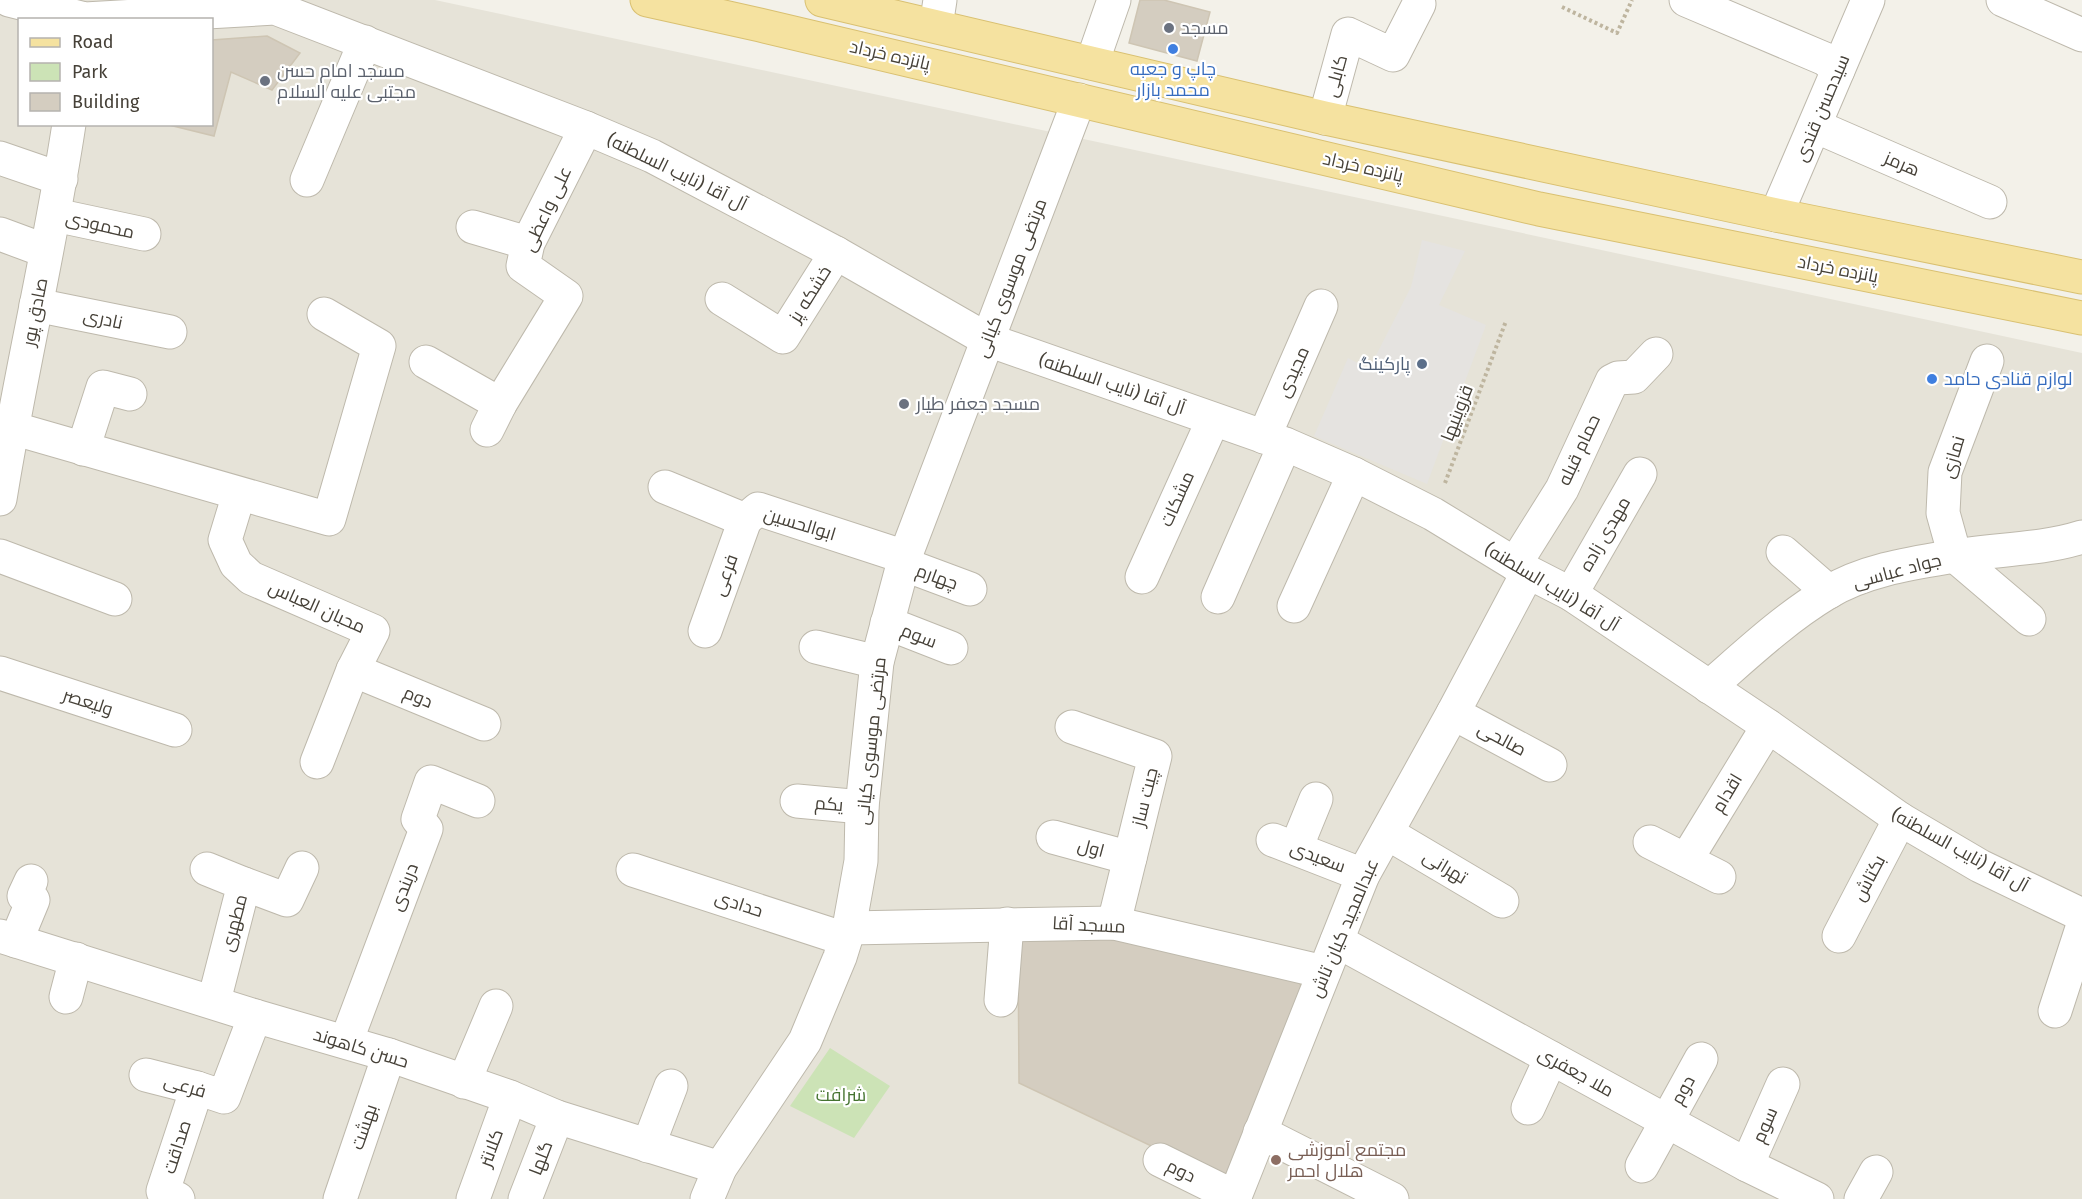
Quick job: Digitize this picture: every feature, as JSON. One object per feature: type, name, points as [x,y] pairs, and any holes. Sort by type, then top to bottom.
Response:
[{"type":"main road","name":"پانزده خرداد","points":[[647,0],[1539,209],[2082,318]]},
{"type":"main road","points":[[822,0],[938,13],[1092,63],[1325,118],[1776,215],[2082,277]]},
{"type":"main road","points":[[1589,219],[1595,176]]},
{"type":"street","name":"آل آقا (نایب السلطنه)","points":[[9,0],[81,18]]},
{"type":"street","points":[[1092,63],[1114,0]]},
{"type":"street","points":[[1686,0],[1825,59],[1838,70]]},
{"type":"street","name":"سیدحسن قندی","points":[[1776,215],[1868,0]]},
{"type":"street","points":[[2003,0],[2082,35]]},
{"type":"street","name":"کابلی","points":[[1325,118],[1348,34],[1393,55],[1419,4]]},
{"type":"street","name":"آل آقا (نایب السلطنه)","points":[[102,18],[275,8],[586,128],[652,156],[836,252],[988,340],[1275,441],[1354,474],[1433,514],[1521,568],[1570,594],[1767,726],[1900,819],[1980,866],[2082,915]]},
{"type":"street","points":[[307,180],[365,42]]},
{"type":"street","name":"مرتضی موسوی کیانی","points":[[713,1190],[805,1041],[840,957],[861,861],[862,807],[877,662],[904,561],[1079,100]]},
{"type":"street","name":"صادق پور","points":[[0,500],[46,251],[55,215],[69,126]]},
{"type":"street","name":"هرمز","points":[[1815,126],[1990,202]]},
{"type":"street","name":"علی واعظی","points":[[426,362],[494,417],[566,296],[523,266],[528,243],[586,128]]},
{"type":"street","points":[[0,158],[61,179]]},
{"type":"street","name":"محمودی","points":[[55,215],[144,234]]},
{"type":"street","points":[[473,227],[528,243]]},
{"type":"street","points":[[0,234],[46,251]]},
{"type":"street","name":"خشکه پز","points":[[722,299],[783,337],[836,252]]},
{"type":"street","name":"نادری","points":[[36,305],[170,332]]},
{"type":"street","name":"مجیدی","points":[[1218,597],[1321,306]]},
{"type":"street","points":[[12,428],[329,519],[379,346],[324,314]]},
{"type":"street","name":"حمام قبله","points":[[1521,568],[1562,489],[1611,381],[1634,377],[1656,354]]},
{"type":"street","name":"نمازی","points":[[1955,556],[1943,513],[1945,472],[1987,361]]},
{"type":"street","points":[[83,449],[103,387],[130,394]]},
{"type":"street","name":"مشکات","points":[[1142,578],[1213,420]]},
{"type":"street","points":[[1294,606],[1354,474]]},
{"type":"street","name":"مهدی زاده","points":[[1570,594],[1640,474]]},
{"type":"street","name":"ابوالحسین","points":[[665,487],[745,520],[758,509],[904,561]]},
{"type":"street","name":"محبان العباس","points":[[239,494],[225,540],[236,564],[251,578],[373,631],[353,670],[317,762]]},
{"type":"street","name":"فرعی","points":[[705,631],[745,520]]},
{"type":"street","name":"جواد عباسی","points":[[1709,687],[1773,632],[1828,592],[1865,576],[1955,556],[2064,543],[2082,537]]},
{"type":"street","points":[[1783,552],[1828,592]]},
{"type":"street","points":[[0,556],[115,599]]},
{"type":"street","points":[[1955,556],[2029,619]]},
{"type":"street","name":"چهارم","points":[[904,561],[970,589]]},
{"type":"street","name":"عبدالمجید کیان تاش","points":[[1235,1198],[1363,875],[1453,714],[1521,568]]},
{"type":"street","name":"سوم","points":[[887,623],[951,648]]},
{"type":"street","points":[[816,647],[877,662]]},
{"type":"street","name":"دوم","points":[[353,670],[483,724]]},
{"type":"street","name":"ولیعصر","points":[[0,673],[175,730]]},
{"type":"street","name":"صالحی","points":[[1453,714],[1550,765]]},
{"type":"street","name":"اقدام","points":[[1686,860],[1767,726]]},
{"type":"street","name":"چیت ساز","points":[[1072,727],[1155,756],[1114,923]]},
{"type":"street","name":"دربندی","points":[[346,1042],[426,829],[418,819],[431,782],[478,801]]},
{"type":"street","name":"سعیدی","points":[[1316,799],[1284,844],[1363,875]]},
{"type":"street","name":"یکم","points":[[797,801],[862,807]]},
{"type":"street","name":"بکتاش","points":[[1839,936],[1900,819]]},
{"type":"street","name":"تهرانی","points":[[1387,833],[1502,901]]},
{"type":"street","name":"اول","points":[[1053,837],[1130,858]]},
{"type":"street","points":[[1650,842],[1719,877]]},
{"type":"street","points":[[244,884],[287,900],[302,867]]},
{"type":"street","name":"مطهری","points":[[207,869],[244,884],[214,1001]]},
{"type":"street","name":"حدادی","points":[[633,870],[847,933]]},
{"type":"street","points":[[5,941],[33,900],[24,896],[31,881]]},
{"type":"street","name":"مسجد آقا","points":[[847,933],[1007,924],[1114,923],[1324,972]]},
{"type":"street","points":[[1001,1000],[1007,924]]},
{"type":"street","points":[[2055,1011],[2082,928]]},
{"type":"street","name":"حسن کاهوند","points":[[5,941],[76,959],[214,1001],[255,1016],[389,1055],[510,1097],[557,1117],[648,1146],[713,1190]]},
{"type":"street","name":"ملا جعفری","points":[[1336,941],[1666,1122],[1817,1199]]},
{"type":"street","points":[[66,997],[76,959]]},
{"type":"street","points":[[464,1082],[496,1006]]},
{"type":"street","points":[[211,1093],[255,1016]]},
{"type":"street","name":"بهشت","points":[[340,1199],[389,1055]]},
{"type":"street","points":[[1528,1108],[1551,1058]]},
{"type":"street","name":"دوم","points":[[1642,1166],[1701,1059]]},
{"type":"street","name":"فرعی","points":[[146,1075],[211,1093]]},
{"type":"street","name":"سوم","points":[[1747,1165],[1783,1084]]},
{"type":"street","points":[[648,1146],[671,1086]]},
{"type":"street","name":"صداقت","points":[[178,1199],[163,1191],[211,1093]]},
{"type":"street","name":"کلانتر","points":[[473,1199],[510,1097]]},
{"type":"street","name":"گلها","points":[[525,1199],[557,1117]]},
{"type":"street","points":[[1260,1132],[1392,1199]]},
{"type":"street","name":"دوم","points":[[1160,1160],[1235,1198]]},
{"type":"path","points":[[1562,7],[1617,33],[1632,0]]},
{"type":"path","name":"قزوینیها","points":[[1433,514],[1506,321]]},
{"type":"shaded area","points":[[0,0],[435,0],[2082,353],[2082,1199],[0,1199]]},
{"type":"shaded area","name":"پارکینگ","points":[[1422,240],[1465,251],[1439,305],[1486,325],[1427,484],[1314,436],[1348,358],[1369,369],[1411,287]]},
{"type":"green space","name":"شرافت","points":[[830,1048],[890,1086],[854,1138],[790,1106]]},
{"type":"building","name":"مسجد","points":[[1140,0],[1164,0],[1210,12],[1197,61],[1129,43]]},
{"type":"building","name":"مسجد امام حسن مجتبی علیه السلام","points":[[267,36],[300,53],[272,90],[231,72],[214,136],[173,126],[213,126],[213,40]]},
{"type":"building","points":[[1114,936],[1294,971],[1304,993],[1229,1183],[1019,1083],[1018,941]]},
{"type":"place","name":"مسجد","points":[[1169,28]]},
{"type":"place","name":"چاپ و جعبه محمد بازار","points":[[1173,49]]},
{"type":"place","name":"مسجد امام حسن مجتبی علیه السلام","points":[[265,81]]},
{"type":"place","name":"پارکینگ","points":[[1422,364]]},
{"type":"place","name":"لوازم قنادی حامد","points":[[1932,379]]},
{"type":"place","name":"مسجد جعفر طیار","points":[[904,404]]},
{"type":"place","name":"مجتمع آموزشی هلال احمر","points":[[1276,1160]]}]
